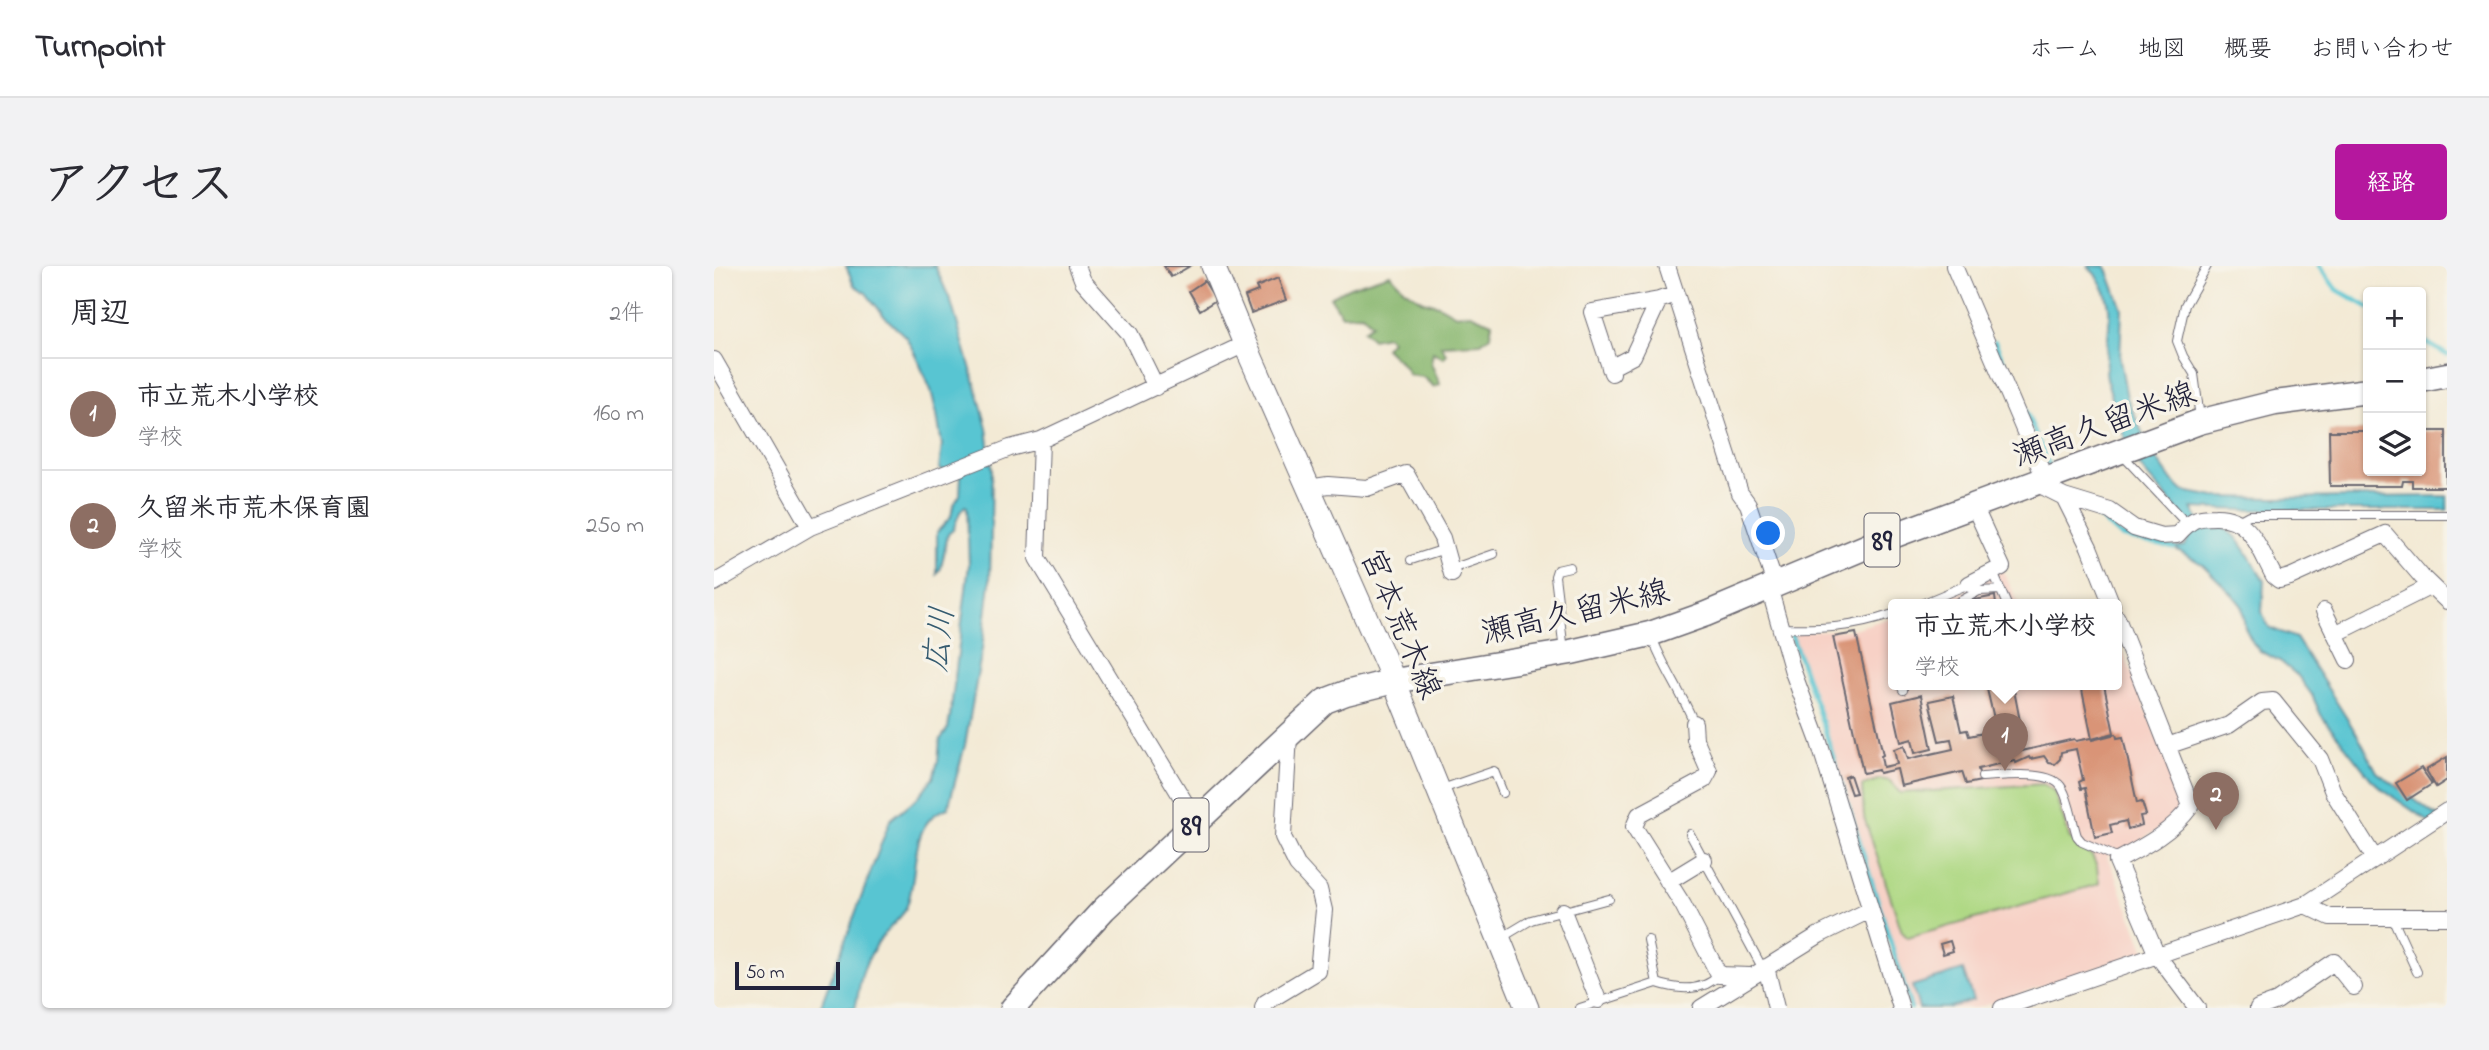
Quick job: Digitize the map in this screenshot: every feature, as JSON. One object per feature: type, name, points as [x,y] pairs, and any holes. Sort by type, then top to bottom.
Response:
[{"type":"main road","name":"宮本荒木線","points":[[1213,266],[1394,681],[1527,1008]]},
{"type":"main road","points":[[2426,379],[2447,375]]},
{"type":"main road","name":"瀬高久留米線","points":[[1013,1008],[1104,909],[1325,701],[1394,681],[1564,653],[1650,634],[1974,506],[2201,421],[2275,403],[2363,392]]},
{"type":"street","points":[[1077,266],[1083,281],[1130,334],[1156,387]]},
{"type":"street","points":[[1667,266],[1740,493],[1748,504],[1793,671],[1818,739],[1901,1008]]},
{"type":"street","points":[[1954,266],[2041,481],[2064,497],[2110,511],[2134,528],[2161,536],[2177,535],[2198,517],[2226,517],[2238,521],[2250,533],[2274,576],[2279,580],[2385,534],[2431,586],[2446,598]]},
{"type":"street","points":[[1659,300],[1633,356],[1611,370],[1592,312],[1659,300],[1676,293]]},
{"type":"street","points":[[714,583],[810,527],[1010,448],[1041,440],[1245,344]]},
{"type":"street","points":[[714,360],[810,527]]},
{"type":"street","points":[[1041,440],[1037,558],[1196,821]]},
{"type":"street","points":[[1308,488],[1328,485],[1367,488],[1406,474],[1442,538],[1452,572]]},
{"type":"street","points":[[2064,497],[2089,547],[2110,599]]},
{"type":"street","points":[[1969,584],[2002,567],[1974,506]]},
{"type":"street","points":[[2335,634],[2431,586]]},
{"type":"street","points":[[2324,611],[2348,660]]},
{"type":"street","points":[[2122,631],[2191,806],[2183,817],[2157,840],[2117,861],[2157,955],[2197,1008]]},
{"type":"street","points":[[2167,746],[2229,725],[2262,702],[2273,701],[2320,759],[2333,792],[2375,859]]},
{"type":"street","points":[[1694,723],[1695,739],[1709,771],[1704,780],[1639,815],[1634,827],[1719,975],[1760,971]]},
{"type":"street","points":[[1263,1008],[1265,1003],[1318,971],[1324,910],[1319,889],[1297,865],[1283,837],[1289,735]]},
{"type":"street","points":[[2002,1008],[2305,905],[2447,811]]},
{"type":"street","points":[[1668,882],[1704,860]]},
{"type":"street","points":[[2305,905],[2330,917],[2447,917]]},
{"type":"street","points":[[1700,1008],[1819,935],[1870,910]]},
{"type":"street","points":[[1563,911],[1598,1000]]},
{"type":"street","points":[[2258,1008],[2277,1001],[2334,962],[2354,987]]},
{"type":"street","points":[[1760,971],[1776,1008]]},
{"type":"lane","points":[[2201,421],[2194,374],[2177,341],[2185,305],[2207,266]]},
{"type":"lane","points":[[2126,459],[2187,524]]},
{"type":"lane","points":[[2238,521],[2249,515],[2447,515]]},
{"type":"lane","points":[[1411,561],[1445,550]]},
{"type":"lane","points":[[1452,572],[1494,554]]},
{"type":"lane","points":[[1564,653],[1555,576],[1557,570],[1570,568]]},
{"type":"lane","points":[[1993,572],[2005,599]]},
{"type":"lane","points":[[1933,599],[1969,584]]},
{"type":"lane","points":[[1965,599],[1979,592],[2001,590]]},
{"type":"lane","points":[[1780,628],[1837,628],[1888,615]]},
{"type":"lane","points":[[1650,634],[1658,655],[1685,700],[1694,723]]},
{"type":"lane","points":[[1438,791],[1494,771],[1503,793]]},
{"type":"lane","points":[[1982,777],[2042,776],[2056,780],[2062,788],[2077,836],[2082,842],[2120,859]]},
{"type":"lane","points":[[1690,834],[1760,971]]},
{"type":"lane","points":[[1498,940],[1531,919],[1609,899]]},
{"type":"lane","points":[[2392,917],[2417,972]]},
{"type":"lane","points":[[1648,940],[1657,983]]},
{"type":"lane","points":[[1580,1008],[1657,983],[1694,989],[1713,981],[1719,975]]},
{"type":"shaded area","points":[[2002,570],[2017,599],[1943,599],[1971,588]]},
{"type":"shaded area","points":[[1888,619],[1888,690],[2122,690],[2123,651],[2184,806],[2161,827],[2123,852],[2107,856],[2145,951],[1977,1008],[1912,1008],[1829,736],[1792,632],[1850,630]]},
{"type":"green space","points":[[1390,274],[1404,289],[1423,301],[1438,305],[1456,315],[1468,313],[1492,323],[1490,336],[1481,343],[1441,345],[1446,354],[1443,358],[1433,352],[1431,363],[1440,384],[1434,387],[1423,377],[1409,375],[1403,365],[1385,348],[1391,341],[1387,336],[1372,339],[1363,330],[1372,324],[1362,314],[1342,315],[1330,297],[1350,287]]},
{"type":"green space","points":[[1880,779],[1890,781],[1900,793],[2043,784],[2054,791],[2070,839],[2092,856],[2097,867],[2099,884],[1908,938],[1902,932],[1864,817],[1862,786]]},
{"type":"water","points":[[846,266],[935,266],[951,302],[987,428],[992,468],[990,583],[982,649],[965,745],[948,808],[935,815],[920,837],[906,908],[876,944],[869,957],[855,1008],[820,1008],[890,820],[917,798],[933,778],[940,740],[948,728],[950,717],[969,565],[965,506],[953,530],[948,534],[941,568],[937,574],[937,532],[951,517],[953,506],[960,495],[961,476],[939,469],[942,445],[931,390],[906,337],[866,293],[854,285]]},
{"type":"water","points":[[2088,266],[2105,266],[2107,269],[2122,309],[2120,360],[2127,398],[2149,448],[2172,481],[2183,491],[2215,497],[2447,496],[2447,510],[2192,508],[2203,528],[2212,525],[2224,528],[2237,538],[2264,581],[2262,612],[2266,623],[2270,628],[2296,638],[2358,736],[2377,772],[2434,814],[2445,819],[2447,826],[2435,826],[2371,779],[2321,715],[2312,695],[2298,676],[2280,661],[2260,651],[2253,643],[2245,628],[2242,606],[2233,595],[2202,564],[2174,548],[2185,546],[2191,532],[2179,512],[2135,460],[2127,445],[2108,384],[2107,296],[2100,281]]},
{"type":"water","points":[[1963,970],[1973,1000],[1947,1008],[1919,1008],[1912,986]]},
{"type":"building","points":[[1164,266],[1190,266],[1171,277]]},
{"type":"building","points":[[1278,278],[1286,300],[1251,313],[1245,296],[1258,291],[1256,287]]},
{"type":"building","points":[[1204,281],[1216,300],[1200,310],[1189,291]]},
{"type":"building","points":[[2329,431],[2363,431],[2363,476],[2426,476],[2426,431],[2446,431],[2446,487],[2412,487],[2412,481],[2403,481],[2402,486],[2330,486]]},
{"type":"building","points":[[1856,633],[1883,755],[1883,767],[1897,764],[1894,749],[1904,746],[1908,759],[1953,749],[1951,739],[1939,741],[1929,701],[1953,696],[1961,731],[1967,730],[1969,736],[1988,732],[1991,741],[2016,736],[2013,723],[1996,727],[1987,690],[2014,690],[2023,742],[2022,751],[2074,739],[2092,740],[2116,734],[2117,738],[2123,737],[2137,803],[2142,802],[2146,815],[2140,816],[2142,825],[2128,829],[2126,821],[2110,825],[2112,833],[2095,837],[2085,788],[2081,789],[2079,782],[2083,780],[2076,749],[2061,752],[2060,759],[2055,764],[2049,763],[2044,756],[1978,769],[1981,781],[1966,784],[1962,772],[1901,786],[1897,769],[1863,773],[1833,637]]},
{"type":"building","points":[[2082,690],[2105,690],[2114,733],[2092,739]]},
{"type":"building","points":[[1921,695],[1932,749],[1915,753],[1912,739],[1901,742],[1892,702]]},
{"type":"building","points":[[2447,757],[2447,780],[2436,787],[2426,770]]},
{"type":"building","points":[[2421,768],[2432,784],[2407,800],[2396,783]]},
{"type":"building","points":[[1850,775],[1856,793],[1851,794],[1845,777]]},
{"type":"building","points":[[1950,941],[1953,951],[1943,954],[1940,944]]},
{"type":"waterway","points":[[2319,266],[2336,289],[2363,304]]},
{"type":"waterway","points":[[1995,342],[2051,467]]},
{"type":"waterway","points":[[2426,342],[2447,355]]},
{"type":"waterway","points":[[2094,513],[2120,536],[2174,548]]},
{"type":"waterway","points":[[1791,634],[1824,727],[1911,1008]]},
{"type":"place","name":"市立荒木小学校","points":[[2005,771]]},
{"type":"place","name":"久留米市荒木保育園","points":[[2216,830]]},
{"type":"water label","name":"広川","points":[[937,639]]}]
